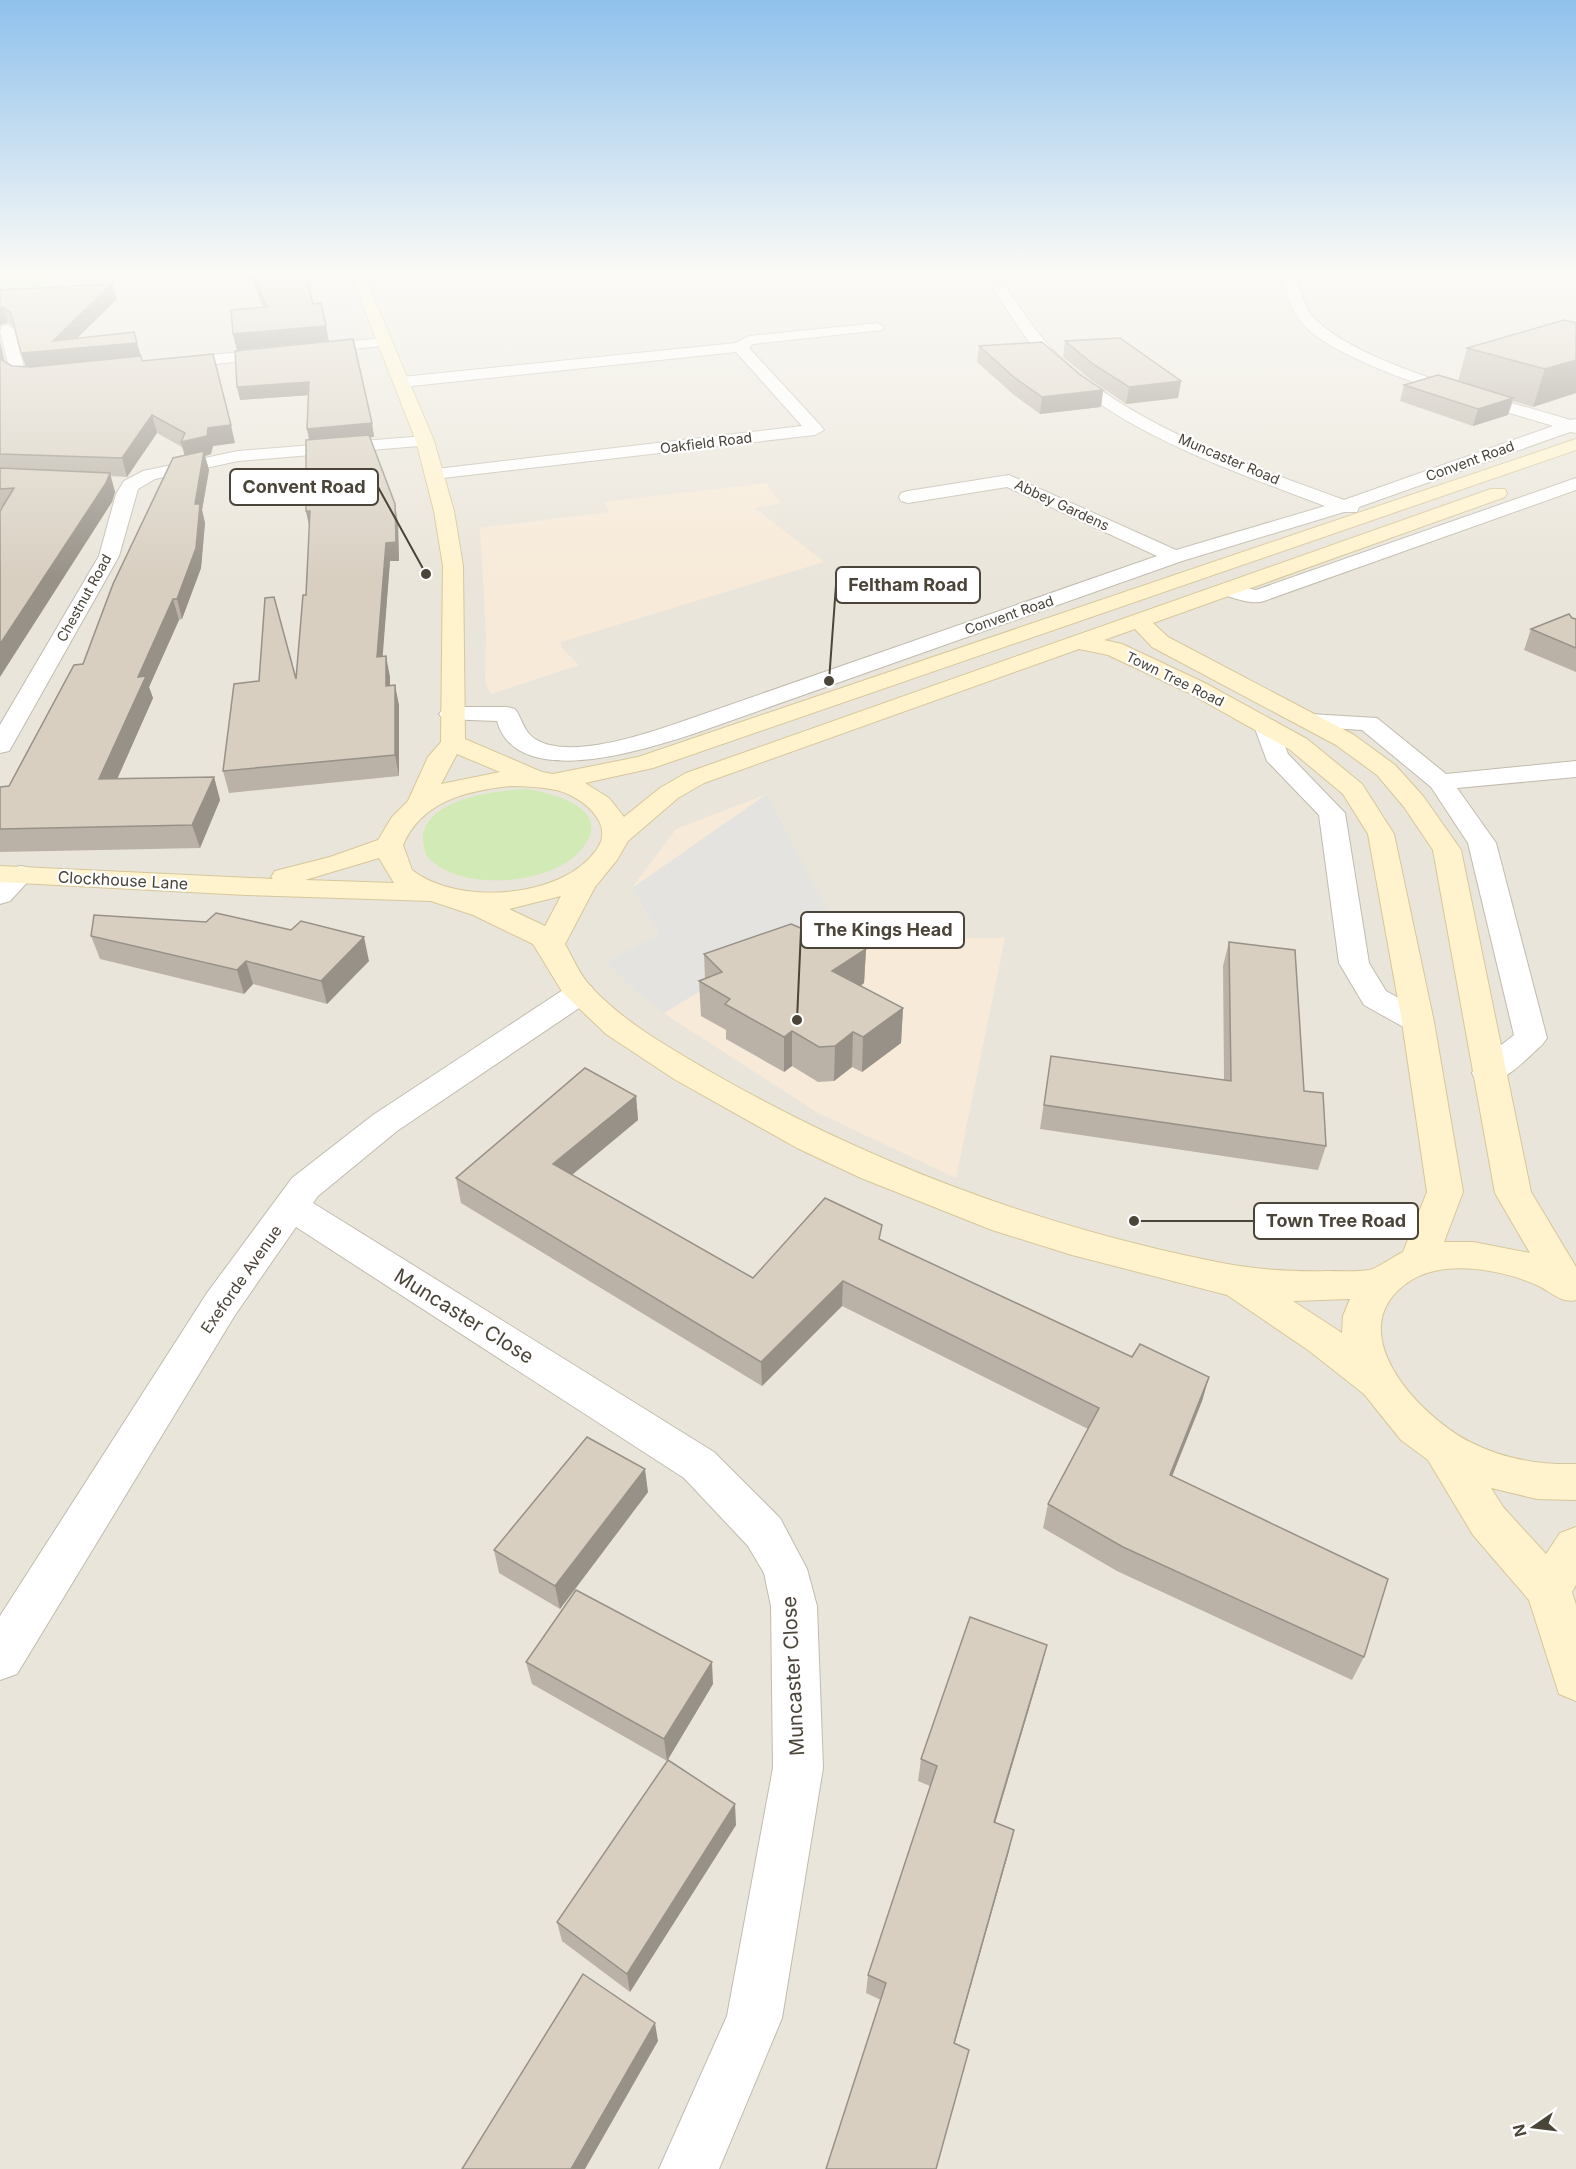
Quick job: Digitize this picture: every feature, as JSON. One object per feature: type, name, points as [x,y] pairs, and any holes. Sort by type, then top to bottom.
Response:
[{"type":"main road","points":[[400,376],[425,441],[453,566],[453,743],[441,757],[419,805]]},
{"type":"main road","name":"Convent Road","points":[[545,781],[644,763],[1366,514],[1574,430]]},
{"type":"main road","points":[[615,838],[669,793],[695,778],[1576,465]]},
{"type":"main road","name":"Town Tree Road","points":[[1139,621],[1161,642],[1345,740],[1386,770],[1414,802],[1447,850],[1457,891],[1488,1073],[1514,1193],[1571,1286]]},
{"type":"main road","name":"Town Tree Road","points":[[1080,643],[1114,649],[1197,688],[1298,744],[1353,789],[1381,834],[1418,1022],[1445,1192],[1418,1261]]},
{"type":"main road","points":[[453,743],[545,781],[573,787],[593,796],[613,818],[615,838],[610,852],[593,870],[574,899],[550,945]]},
{"type":"main road","points":[[545,781],[479,782],[444,792],[419,805],[397,826],[389,844],[400,875],[431,893],[485,902],[526,898],[561,888],[593,870]]},
{"type":"main road","name":"Clockhouse Lane","points":[[246,887],[340,863],[389,844]]},
{"type":"main road","name":"Clockhouse Lane","points":[[10,874],[246,887],[431,893]]},
{"type":"main road","points":[[463,900],[513,921],[550,945],[560,967],[580,993],[624,1032],[774,1123],[872,1171],[998,1219],[1068,1241],[1236,1282],[1293,1285],[1381,1284]]},
{"type":"main road","points":[[1373,1377],[1361,1328],[1368,1299],[1387,1277],[1418,1261],[1472,1255],[1519,1263],[1571,1286]]},
{"type":"main road","points":[[1236,1282],[1373,1377],[1421,1432],[1443,1448],[1504,1475],[1559,1484],[1576,1482]]},
{"type":"main road","points":[[1443,1448],[1488,1521],[1548,1589],[1576,1678]]},
{"type":"main road","points":[[1548,1589],[1576,1547]]},
{"type":"street","points":[[402,382],[458,376]]},
{"type":"street","name":"Oakfield Road","points":[[434,474],[815,430],[766,376]]},
{"type":"street","name":"Muncaster Road","points":[[1074,376],[1086,387],[1137,418],[1192,445],[1366,514]]},
{"type":"street","points":[[1412,376],[1574,430]]},
{"type":"street","name":"Convent Road","points":[[452,714],[507,714],[513,732],[534,748],[570,753],[619,750],[1175,557],[1344,506],[1574,430]]},
{"type":"street","points":[[107,484],[131,485],[149,475],[238,456],[425,441]]},
{"type":"street","name":"Abbey Gardens","points":[[908,497],[1009,481],[1175,557]]},
{"type":"street","points":[[1228,590],[1257,597],[1576,484]]},
{"type":"street","name":"Chestnut Road","points":[[0,746],[109,555],[125,494],[131,485]]},
{"type":"street","name":"Town Tree Road","points":[[1310,721],[1368,723],[1440,782],[1482,843],[1531,1038],[1488,1073]]},
{"type":"street","points":[[1266,726],[1276,756],[1332,813],[1354,963],[1375,998],[1418,1022]]},
{"type":"street","points":[[1440,782],[1576,769]]},
{"type":"street","points":[[0,895],[10,874]]},
{"type":"street","name":"Exeforde Avenue","points":[[0,1658],[221,1304],[305,1187],[385,1123],[580,993]]},
{"type":"street","name":"Muncaster Close","points":[[291,1207],[699,1465],[764,1532],[785,1569],[794,1606],[798,1768],[754,2018],[689,2169]]},
{"type":"shaded area","points":[[0,376],[1576,376],[1576,2169],[0,2169]]},
{"type":"shaded area","points":[[766,483],[781,503],[755,508],[824,562],[561,642],[561,647],[579,665],[491,694],[485,682],[486,635],[480,528],[609,512],[604,502]]},
{"type":"shaded area","points":[[767,794],[843,939],[1005,938],[956,1178],[818,1113],[671,1018],[632,989],[605,962],[659,934],[632,888],[676,829]]},
{"type":"shaded area","points":[[767,794],[843,939],[706,988],[664,1013],[632,989],[605,962],[659,934],[632,888]]},
{"type":"green space","points":[[527,789],[554,795],[568,801],[588,816],[591,826],[589,839],[578,853],[565,863],[547,872],[528,877],[486,880],[448,871],[428,857],[423,838],[427,824],[449,805],[482,794]]},
{"type":"building","points":[[0,376],[219,376],[231,425],[208,428],[207,436],[181,442],[185,433],[152,415],[122,458],[0,454]]},
{"type":"building","points":[[236,376],[361,376],[372,423],[307,429],[309,382],[237,387]]},
{"type":"building","points":[[1013,376],[1082,376],[1103,390],[1042,397]]},
{"type":"building","points":[[1112,376],[1174,376],[1181,381],[1129,387]]},
{"type":"building","points":[[1434,376],[1442,376],[1513,398],[1478,409],[1404,385]]},
{"type":"building","points":[[369,435],[395,504],[396,542],[386,543],[377,657],[386,656],[386,686],[395,685],[395,755],[223,771],[234,684],[259,681],[265,598],[274,597],[296,679],[303,595],[306,595],[310,511],[306,511],[306,440]]},
{"type":"building","points":[[204,451],[195,504],[200,504],[196,548],[177,599],[173,599],[138,677],[146,676],[99,779],[214,777],[192,825],[0,829],[0,787],[9,786],[74,665],[83,664],[113,584],[173,458]]},
{"type":"building","points":[[0,468],[110,473],[106,483],[0,644],[0,511],[14,488],[0,489]]},
{"type":"building","points":[[1569,614],[1576,619],[1576,648],[1531,629]]},
{"type":"building","points":[[216,913],[291,930],[301,921],[364,937],[321,981],[246,961],[237,970],[91,936],[94,915],[206,922]]},
{"type":"building","points":[[791,924],[815,934],[822,927],[866,949],[832,971],[903,1008],[863,1037],[853,1032],[835,1046],[819,1047],[792,1031],[784,1037],[725,1004],[730,999],[699,981],[722,972],[704,954]]},
{"type":"building","points":[[1229,942],[1295,950],[1304,1091],[1323,1093],[1326,1146],[1044,1105],[1051,1056],[1231,1081]]},
{"type":"building","points":[[585,1068],[636,1096],[553,1164],[753,1278],[825,1198],[882,1225],[879,1239],[1132,1357],[1140,1344],[1209,1377],[1170,1475],[1388,1579],[1364,1657],[1123,1547],[1048,1504],[1099,1408],[843,1281],[761,1362],[456,1178]]},
{"type":"building","points":[[587,1437],[645,1469],[555,1586],[494,1550]]},
{"type":"building","points":[[576,1590],[712,1662],[664,1739],[526,1662]]},
{"type":"building","points":[[970,1617],[1047,1645],[994,1822],[1014,1830],[954,2043],[969,2050],[936,2169],[826,2169],[886,1983],[868,1975],[937,1766],[921,1759]]},
{"type":"building","points":[[668,1760],[735,1804],[627,1974],[557,1922]]},
{"type":"building","points":[[583,1974],[655,2023],[571,2169],[462,2169]]},
{"type":"place","name":"Convent Road","points":[[426,574]]},
{"type":"place","name":"Feltham Road","points":[[829,681]]},
{"type":"place","name":"The Kings Head","points":[[797,1020]]},
{"type":"place","name":"Town Tree Road","points":[[1134,1221]]}]
